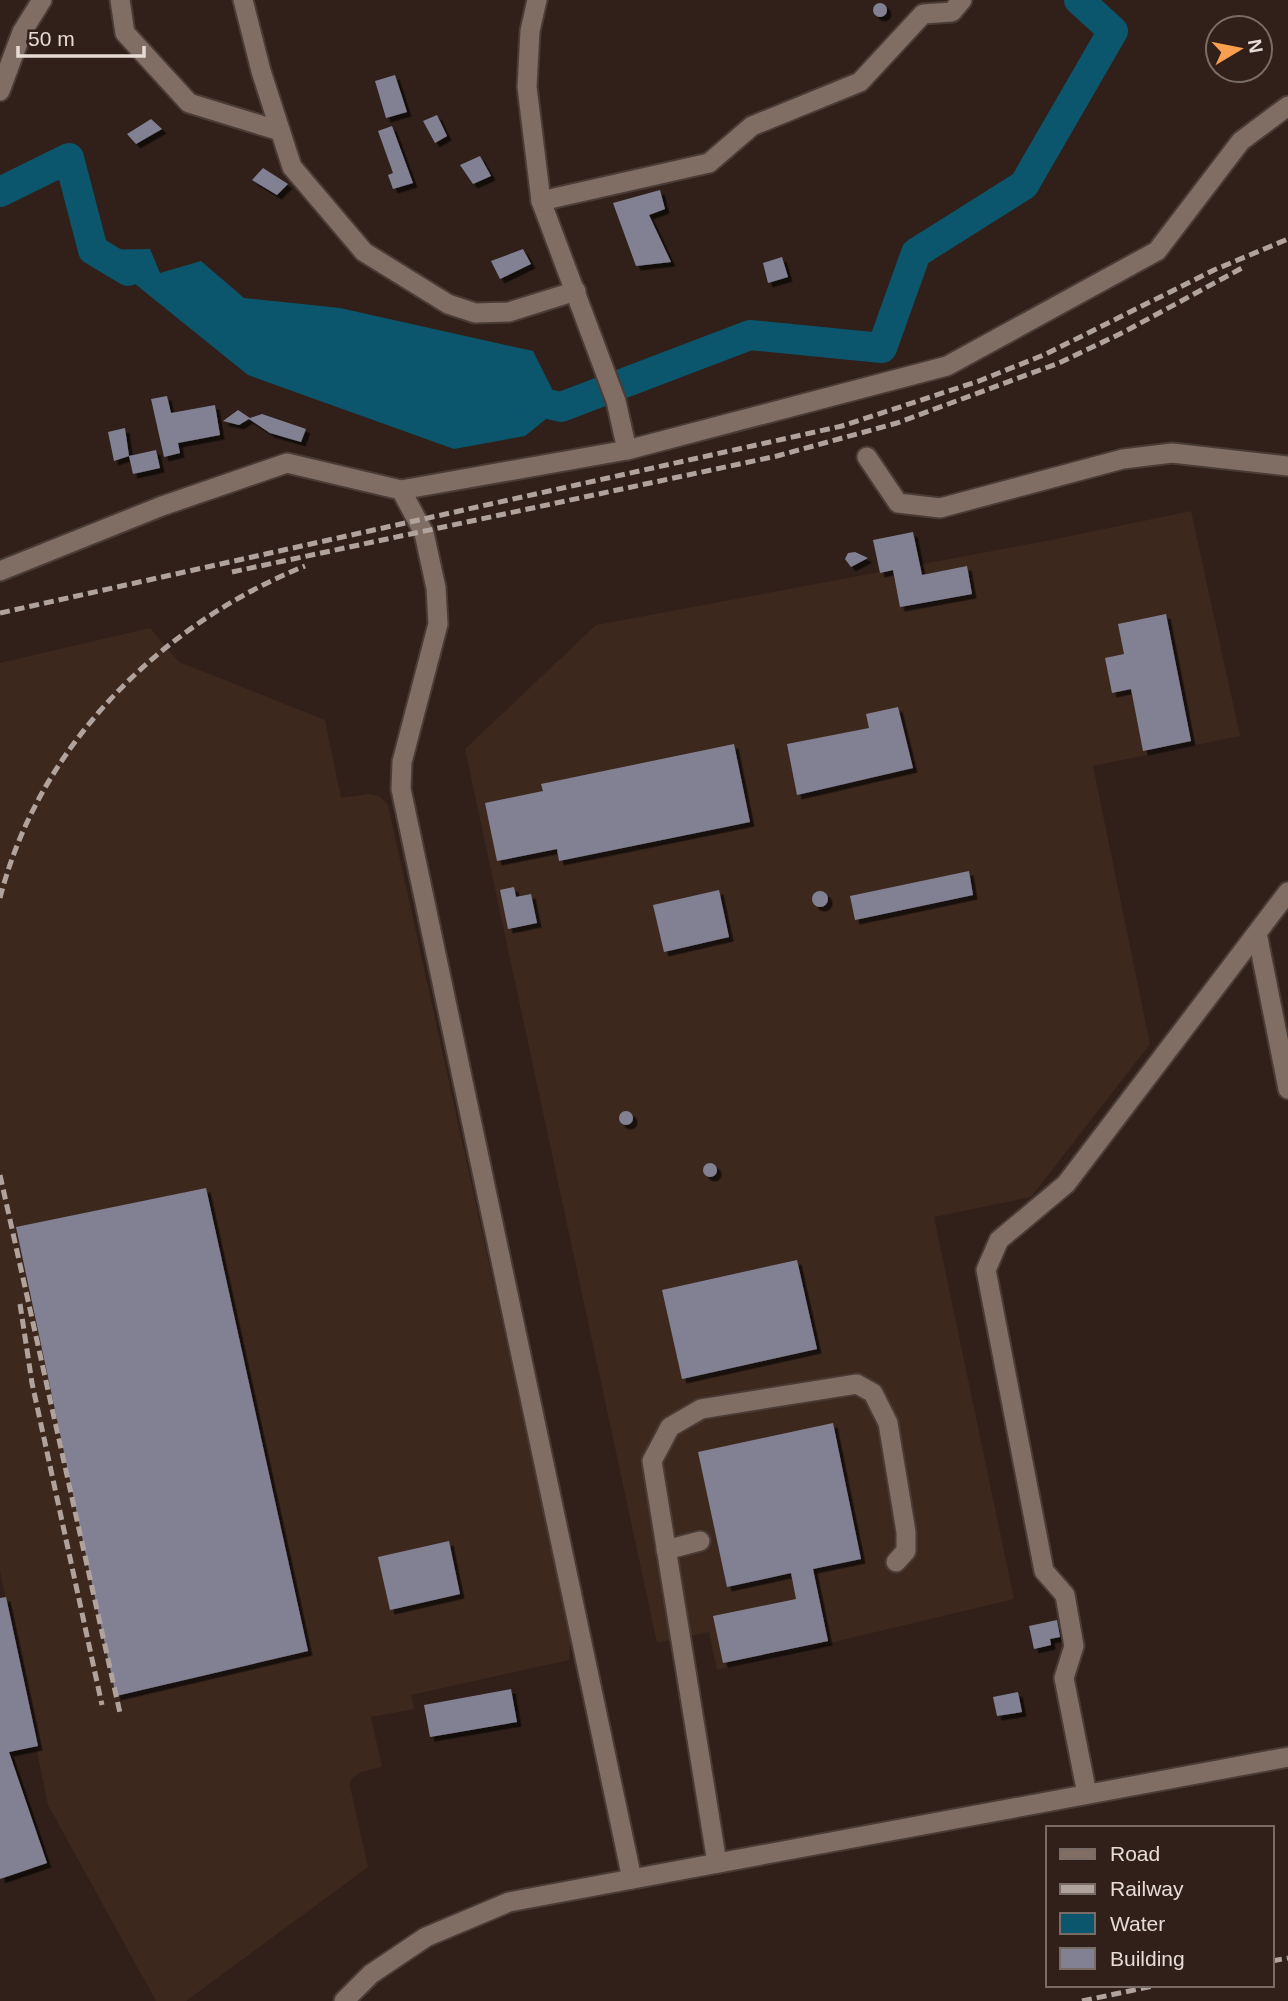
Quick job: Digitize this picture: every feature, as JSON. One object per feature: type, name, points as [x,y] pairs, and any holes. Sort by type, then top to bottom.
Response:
[{"type":"street","points":[[0,91],[22,32],[42,0]]},
{"type":"street","points":[[120,0],[125,33],[190,103],[280,131]]},
{"type":"street","points":[[243,0],[292,167],[364,251],[448,304],[475,313],[509,312],[576,291]]},
{"type":"street","points":[[537,0],[530,32],[527,87],[541,201],[616,401],[627,450]]},
{"type":"street","points":[[541,201],[709,163],[752,125],[860,82],[921,7],[952,12],[962,0]]},
{"type":"street","points":[[0,570],[162,506],[287,463],[401,490],[627,450],[947,366],[1157,251],[1241,141],[1288,106]]},
{"type":"street","points":[[867,457],[898,502],[940,508],[1123,459],[1172,453],[1288,466]]},
{"type":"street","points":[[401,490],[424,533],[436,588],[438,624],[402,762],[401,789],[632,1879]]},
{"type":"street","points":[[1087,1794],[1065,1678],[1073,1646],[1065,1595],[1044,1571],[986,1270],[999,1240],[1066,1184],[1288,892]]},
{"type":"street","points":[[1257,933],[1288,1089]]},
{"type":"street","points":[[717,1863],[652,1461],[670,1427],[701,1409],[857,1384],[873,1393],[888,1423],[906,1532],[906,1551],[896,1562]]},
{"type":"street","points":[[666,1549],[700,1541]]},
{"type":"street","points":[[344,2001],[372,1974],[426,1937],[509,1902],[1288,1757]]},
{"type":"shaded area","points":[[1191,511],[1240,736],[1093,766],[1150,1044],[1031,1197],[934,1217],[1014,1599],[717,1670],[709,1632],[657,1643],[465,749],[596,625],[1046,541]]},
{"type":"shaded area","points":[[150,628],[179,662],[325,720],[341,798],[368,794],[379,796],[388,805],[571,1636],[569,1660],[411,1695],[414,1709],[371,1717],[382,1767],[361,1772],[351,1779],[350,1786],[368,1867],[186,2001],[156,2001],[48,1805],[0,1571],[0,663]]},
{"type":"water","points":[[150,249],[160,273],[201,261],[244,298],[340,308],[533,351],[561,407],[525,436],[454,449],[248,375],[93,250]]},
{"type":"building","points":[[877,3],[883,3],[887,10],[883,17],[877,17],[873,13],[873,7]]},
{"type":"building","points":[[395,75],[407,112],[386,118],[375,81]]},
{"type":"building","points":[[437,115],[447,136],[435,143],[423,121]]},
{"type":"building","points":[[151,119],[162,129],[136,144],[127,134]]},
{"type":"building","points":[[392,126],[413,183],[393,189],[388,175],[393,173],[378,131]]},
{"type":"building","points":[[480,156],[491,176],[473,184],[460,165]]},
{"type":"building","points":[[263,168],[288,184],[277,195],[252,180]]},
{"type":"building","points":[[660,190],[665,209],[649,215],[671,262],[636,266],[613,203]]},
{"type":"building","points":[[523,249],[531,264],[500,279],[491,261]]},
{"type":"building","points":[[782,257],[788,277],[768,283],[763,263]]},
{"type":"building","points":[[167,396],[171,413],[215,405],[220,435],[178,443],[180,453],[164,457],[151,399]]},
{"type":"building","points":[[238,410],[250,418],[262,414],[306,429],[301,442],[270,433],[249,419],[239,425],[223,421]]},
{"type":"building","points":[[125,428],[129,456],[114,461],[108,432]]},
{"type":"building","points":[[156,450],[160,468],[133,474],[129,456]]},
{"type":"building","points":[[913,532],[922,575],[967,566],[972,594],[900,607],[893,570],[880,573],[873,540]]},
{"type":"building","points":[[855,552],[868,558],[851,567],[845,559],[848,553]]},
{"type":"building","points":[[1166,614],[1191,741],[1143,751],[1131,689],[1112,693],[1105,658],[1124,654],[1118,624]]},
{"type":"building","points":[[898,707],[913,768],[797,795],[787,744],[869,728],[866,714]]},
{"type":"building","points":[[734,744],[750,822],[559,861],[557,849],[497,861],[485,803],[543,791],[541,784]]},
{"type":"building","points":[[969,871],[973,895],[855,920],[850,896]]},
{"type":"building","points":[[514,887],[516,897],[531,894],[537,923],[508,929],[500,890]]},
{"type":"building","points":[[719,890],[729,937],[664,952],[653,905]]},
{"type":"building","points":[[820,891],[828,899],[820,907],[812,899]]},
{"type":"building","points":[[623,1111],[629,1111],[633,1118],[629,1125],[623,1125],[619,1121],[619,1115]]},
{"type":"building","points":[[707,1163],[713,1163],[717,1170],[713,1177],[707,1177],[703,1173],[703,1167]]},
{"type":"building","points":[[206,1188],[308,1651],[116,1696],[16,1227]]},
{"type":"building","points":[[797,1260],[817,1349],[682,1379],[662,1290]]},
{"type":"building","points":[[833,1423],[861,1559],[813,1569],[828,1641],[723,1663],[713,1616],[796,1599],[791,1573],[727,1587],[698,1452]]},
{"type":"building","points":[[449,1541],[460,1594],[390,1610],[378,1557]]},
{"type":"building","points":[[6,1597],[38,1746],[9,1752],[47,1863],[0,1879],[0,1598]]},
{"type":"building","points":[[1057,1620],[1060,1637],[1050,1639],[1051,1645],[1034,1649],[1029,1626]]},
{"type":"building","points":[[511,1689],[517,1722],[430,1737],[424,1705]]},
{"type":"building","points":[[1018,1692],[1022,1712],[997,1716],[993,1697]]},
{"type":"waterway","points":[[522,398],[561,407],[750,335],[882,348],[916,253],[1024,185],[1113,31],[1079,0]]},
{"type":"waterway","points":[[0,192],[69,158],[93,250],[128,271]]},
{"type":"railway","points":[[0,613],[842,426],[979,381],[1046,354],[1214,270],[1288,239]]},
{"type":"railway","points":[[232,572],[777,456],[897,423],[1059,363],[1124,332],[1242,268]]},
{"type":"railway","points":[[0,898],[18,842],[44,790],[76,741],[113,696],[155,656],[202,621],[252,591],[305,566]]},
{"type":"railway","points":[[0,1175],[120,1713]]},
{"type":"railway","points":[[20,1304],[32,1383],[102,1705]]},
{"type":"railway","points":[[1274,1961],[1288,1958]]},
{"type":"railway","points":[[1082,2001],[1148,1987]]}]
